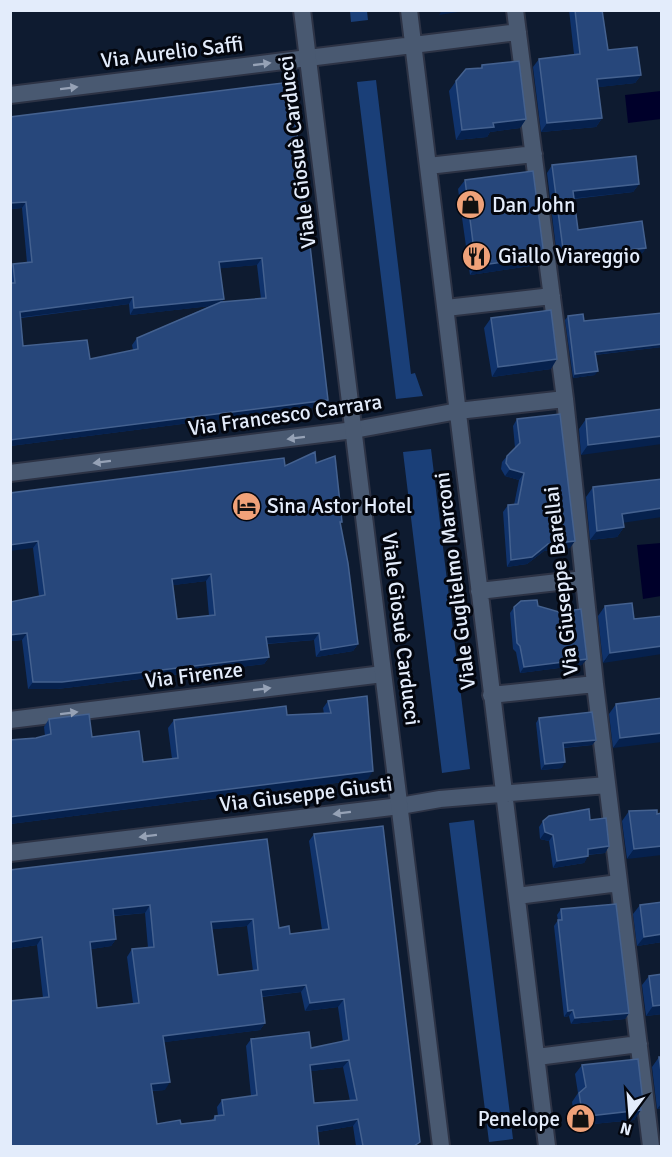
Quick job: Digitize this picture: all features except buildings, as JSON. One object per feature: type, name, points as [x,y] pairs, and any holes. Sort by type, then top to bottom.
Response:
[{"type":"street","name":"Viale Giosuè Carducci","points":[[302,10],[441,1146]]},
{"type":"street","name":"Viale Guglielmo Marconi","points":[[409,10],[547,1146]]},
{"type":"street","name":"Via Giuseppe Barellai","points":[[515,10],[565,399],[595,684],[651,1146]]},
{"type":"street","name":"Via Aurelio Saffi","points":[[10,95],[518,33]]},
{"type":"street","points":[[428,166],[534,153]]},
{"type":"street","points":[[446,308],[552,296]]},
{"type":"street","name":"Via Francesco Carrara","points":[[10,473],[354,430],[458,411],[565,399]]},
{"type":"street","points":[[479,591],[585,579]]},
{"type":"street","name":"Via Firenze","points":[[10,720],[383,674]]},
{"type":"street","points":[[491,695],[595,684]]},
{"type":"street","name":"Via Giuseppe Giusti","points":[[10,853],[504,793],[607,785]]},
{"type":"street","points":[[517,896],[619,883]]},
{"type":"street","points":[[537,1057],[639,1044]]},
{"type":"shaded area","points":[[350,11],[367,11],[368,20],[351,22]]},
{"type":"shaded area","points":[[376,80],[411,374],[415,373],[423,396],[396,399],[357,82]]},
{"type":"shaded area","points":[[661,91],[661,119],[628,123],[625,95]]},
{"type":"shaded area","points":[[431,449],[470,769],[442,773],[403,452]]},
{"type":"shaded area","points":[[661,543],[661,596],[643,599],[637,545]]},
{"type":"shaded area","points":[[474,820],[513,1139],[489,1142],[449,823]]},
{"type":"place","name":"Dan John","points":[[471,205]]},
{"type":"place","name":"Giallo Viareggio","points":[[477,256]]},
{"type":"place","name":"Sina Astor Hotel","points":[[246,506]]},
{"type":"place","name":"Penelope","points":[[581,1119]]}]
